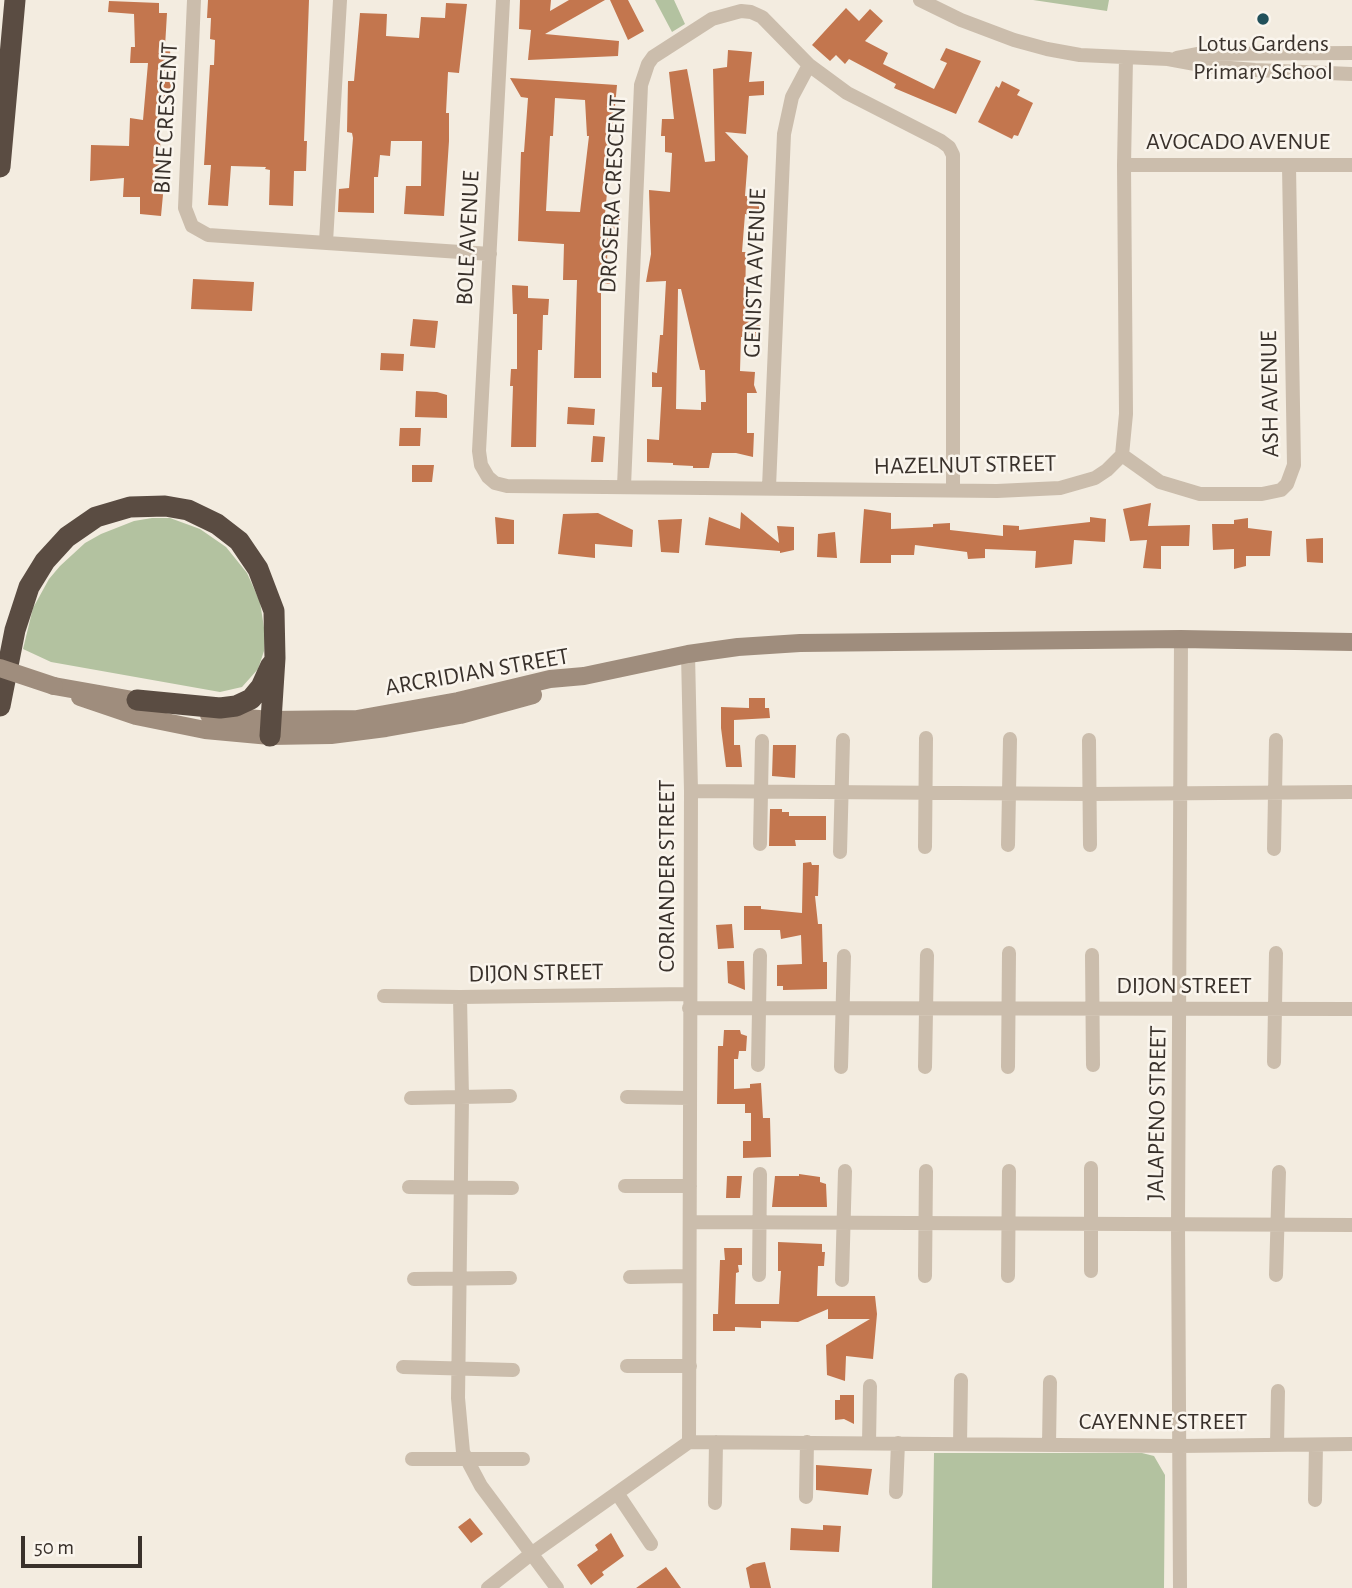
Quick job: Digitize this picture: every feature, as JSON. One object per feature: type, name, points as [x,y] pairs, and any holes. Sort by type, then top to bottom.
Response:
[{"type":"highway","points":[[0,167],[15,0]]},
{"type":"highway","points":[[0,706],[15,630],[29,587],[45,561],[67,537],[96,517],[130,507],[164,506],[188,510],[216,524],[239,541],[258,569],[274,611],[275,658],[271,728]]},
{"type":"highway","points":[[137,700],[220,708],[236,706],[251,699],[261,687],[275,658]]},
{"type":"street","name":"BINE CRESCENT","points":[[194,0],[185,208],[192,226],[208,235],[490,254]]},
{"type":"street","points":[[326,242],[340,0]]},
{"type":"street","name":"BOLE AVENUE","points":[[488,477],[481,465],[480,451],[503,0]]},
{"type":"street","points":[[920,0],[961,20],[1014,40],[1069,53],[1168,59],[1206,66],[1255,70],[1352,74]]},
{"type":"street","name":"DROSERA CRESCENT","points":[[624,486],[641,85],[653,57],[712,19],[741,11],[762,17],[809,65],[847,93],[941,141],[949,147],[953,155],[953,490]]},
{"type":"street","points":[[1168,59],[1198,54],[1352,53]]},
{"type":"street","points":[[1122,455],[1126,414],[1126,58]]},
{"type":"street","name":"GENISTA AVENUE","points":[[769,487],[784,134],[792,97],[809,65]]},
{"type":"street","name":"AVOCADO AVENUE","points":[[1124,165],[1352,165]]},
{"type":"street","name":"ASH AVENUE","points":[[1122,455],[1160,482],[1200,494],[1262,494],[1281,490],[1287,484],[1294,465],[1289,166]]},
{"type":"street","name":"HAZELNUT STREET","points":[[488,477],[495,483],[507,486],[953,490],[1060,488],[1095,478],[1122,455]]},
{"type":"street","name":"ARCRIDIAN STREET","points":[[0,667],[136,716],[205,730],[271,728],[357,719],[458,701],[550,679],[584,676],[688,654],[738,647],[800,643],[1181,639],[1352,642]]},
{"type":"street","name":"JALAPENO STREET","points":[[1180,1588],[1178,1225],[1181,639]]},
{"type":"street","name":"CORIANDER STREET","points":[[688,654],[691,791],[690,1442]]},
{"type":"street","name":"ARCRIDIAN STREET","points":[[61,688],[137,700],[271,728]]},
{"type":"street","points":[[925,847],[926,738]]},
{"type":"street","points":[[1008,845],[1010,739]]},
{"type":"street","points":[[840,852],[843,740]]},
{"type":"street","points":[[1089,740],[1090,845]]},
{"type":"street","points":[[1274,849],[1276,740]]},
{"type":"street","points":[[760,844],[762,741]]},
{"type":"street","points":[[691,791],[1090,794],[1352,792]]},
{"type":"street","points":[[1008,1067],[1009,953]]},
{"type":"street","name":"DIJON STREET","points":[[1274,1062],[1276,953]]},
{"type":"street","name":"DIJON STREET","points":[[1092,954],[1093,1065]]},
{"type":"street","points":[[758,1065],[760,955]]},
{"type":"street","points":[[925,1067],[928,956]]},
{"type":"street","points":[[841,1067],[844,957]]},
{"type":"street","name":"DIJON STREET","points":[[384,996],[690,1001],[759,1008],[1352,1009]]},
{"type":"street","points":[[460,998],[460,1432],[465,1458],[481,1486],[557,1588]]},
{"type":"street","points":[[411,1098],[510,1096]]},
{"type":"street","points":[[627,1097],[690,1098]]},
{"type":"street","points":[[1091,1168],[1091,1271]]},
{"type":"street","points":[[842,1280],[845,1171]]},
{"type":"street","points":[[925,1276],[926,1171]]},
{"type":"street","points":[[1008,1276],[1009,1171]]},
{"type":"street","points":[[1276,1275],[1279,1172]]},
{"type":"street","points":[[759,1275],[760,1174]]},
{"type":"street","points":[[625,1186],[690,1186]]},
{"type":"street","points":[[409,1187],[512,1188]]},
{"type":"street","points":[[690,1222],[1352,1225]]},
{"type":"street","points":[[630,1277],[690,1276]]},
{"type":"street","points":[[414,1279],[510,1278]]},
{"type":"street","points":[[627,1366],[690,1366]]},
{"type":"street","points":[[403,1367],[513,1370]]},
{"type":"street","points":[[960,1444],[961,1380]]},
{"type":"street","name":"CAYENNE STREET","points":[[1049,1444],[1050,1382]]},
{"type":"street","points":[[869,1443],[870,1386]]},
{"type":"street","name":"CAYENNE STREET","points":[[1277,1445],[1278,1391]]},
{"type":"street","points":[[488,1588],[531,1554],[690,1442]]},
{"type":"street","name":"CAYENNE STREET","points":[[690,1442],[1180,1446],[1352,1444]]},
{"type":"street","points":[[715,1503],[716,1442]]},
{"type":"street","points":[[806,1497],[807,1442]]},
{"type":"street","points":[[896,1492],[898,1443]]},
{"type":"street","points":[[1315,1500],[1316,1445]]},
{"type":"street","points":[[412,1459],[523,1460]]},
{"type":"street","points":[[617,1493],[651,1544]]},
{"type":"green space","points":[[655,0],[674,0],[685,24],[672,32]]},
{"type":"green space","points":[[1033,0],[1109,0],[1107,11]]},
{"type":"green space","points":[[170,518],[200,529],[226,547],[247,573],[260,602],[265,634],[264,651],[258,669],[242,687],[220,692],[51,662],[23,649],[33,608],[49,579],[60,566],[85,543],[101,534],[134,521]]},
{"type":"green space","points":[[934,1453],[1142,1453],[1154,1456],[1165,1475],[1164,1588],[932,1588]]},
{"type":"building","points":[[208,0],[309,0],[304,141],[307,141],[306,171],[294,171],[293,206],[269,205],[270,170],[265,169],[266,167],[231,166],[228,206],[208,205],[211,165],[204,165],[210,65],[214,65],[215,40],[210,39]]},
{"type":"building","points":[[520,0],[551,0],[550,11],[569,0],[605,0],[545,34],[619,41],[618,56],[528,60],[531,30],[519,29]]},
{"type":"building","points":[[610,0],[628,0],[644,31],[628,40]]},
{"type":"building","points":[[109,1],[159,3],[159,13],[167,13],[165,47],[170,47],[171,84],[169,103],[162,104],[160,150],[163,150],[164,184],[161,216],[140,214],[140,197],[123,197],[124,178],[90,181],[91,145],[129,146],[130,118],[143,120],[148,63],[130,63],[131,47],[135,47],[134,14],[108,12]]},
{"type":"building","points":[[446,3],[467,4],[459,73],[448,72],[446,113],[449,113],[449,141],[444,216],[404,214],[406,186],[421,186],[422,141],[391,141],[390,156],[380,155],[378,177],[374,177],[374,213],[338,212],[339,189],[349,188],[353,138],[352,133],[347,132],[348,81],[354,81],[360,13],[387,14],[386,36],[419,38],[421,17],[445,18]]},
{"type":"building","points":[[846,8],[859,21],[870,9],[883,21],[865,41],[888,53],[883,64],[934,89],[947,63],[940,60],[946,48],[981,61],[956,114],[894,88],[896,84],[849,59],[845,64],[836,55],[830,61],[812,45]]},
{"type":"building","points":[[728,50],[752,52],[749,82],[764,81],[764,95],[749,96],[746,134],[725,132],[748,156],[745,196],[755,197],[756,202],[759,202],[759,216],[745,214],[742,252],[746,252],[745,304],[752,305],[752,325],[760,325],[759,338],[741,337],[740,371],[755,372],[754,385],[757,393],[747,393],[747,433],[754,433],[753,457],[736,453],[712,453],[709,468],[647,462],[647,439],[659,440],[662,387],[652,387],[652,372],[657,373],[660,335],[663,335],[666,281],[646,282],[651,254],[649,190],[670,192],[672,153],[665,152],[665,136],[661,136],[662,119],[674,119],[669,72],[687,69],[705,162],[715,161],[713,69],[727,67]],"holes":[[[678,289],[681,289],[700,370],[705,370],[706,402],[701,402],[701,410],[676,409]]]},
{"type":"building","points":[[510,78],[617,85],[605,214],[621,215],[618,229],[608,229],[607,263],[615,264],[612,284],[601,283],[601,378],[574,378],[577,280],[563,280],[564,244],[518,241],[521,152],[524,152],[528,98],[521,97]],"holes":[[[555,98],[585,100],[589,136],[580,212],[546,211]]]},
{"type":"building","points":[[1002,81],[1020,90],[1017,95],[1033,103],[1018,136],[1014,135],[1012,139],[978,122],[996,86],[999,88]]},
{"type":"building","points":[[193,279],[254,282],[252,311],[191,309]]},
{"type":"building","points":[[512,285],[528,286],[528,298],[549,299],[548,315],[543,315],[542,350],[538,350],[536,447],[511,447],[511,369],[517,369],[517,314],[513,314]]},
{"type":"building","points":[[413,319],[438,321],[435,348],[410,346]]},
{"type":"building","points":[[381,353],[404,354],[403,371],[380,370]]},
{"type":"building","points":[[416,391],[447,395],[447,418],[415,417]]},
{"type":"building","points":[[568,407],[595,409],[594,425],[567,424]]},
{"type":"building","points":[[400,428],[421,428],[420,446],[399,446]]},
{"type":"building","points":[[593,436],[605,437],[603,462],[591,462]]},
{"type":"building","points":[[412,465],[434,465],[432,482],[412,482]]},
{"type":"building","points":[[1151,503],[1148,526],[1190,525],[1189,546],[1161,546],[1161,569],[1143,568],[1147,540],[1130,541],[1123,509]]},
{"type":"building","points":[[864,509],[891,513],[891,529],[933,527],[933,524],[950,523],[950,530],[1003,536],[1003,525],[1019,526],[1019,530],[1090,522],[1090,517],[1106,519],[1105,542],[1074,540],[1072,564],[1035,568],[1036,551],[985,549],[985,558],[968,559],[967,552],[915,545],[914,555],[891,555],[891,563],[860,563]]},
{"type":"building","points":[[741,512],[779,543],[777,526],[794,527],[794,550],[780,553],[705,545],[709,517],[740,529]]},
{"type":"building","points":[[598,513],[633,530],[632,547],[595,544],[595,558],[558,554],[563,514]]},
{"type":"building","points":[[495,517],[514,520],[514,544],[497,544]]},
{"type":"building","points":[[1248,518],[1248,528],[1272,531],[1270,556],[1246,556],[1246,566],[1234,569],[1234,549],[1213,550],[1212,524],[1234,524],[1234,520]]},
{"type":"building","points":[[682,519],[679,553],[661,552],[658,520]]},
{"type":"building","points":[[835,532],[837,558],[817,557],[818,534]]},
{"type":"building","points":[[1323,538],[1323,563],[1307,562],[1306,539]]},
{"type":"building","points":[[749,698],[765,698],[765,708],[769,708],[770,718],[734,720],[734,745],[740,745],[742,767],[726,767],[721,707],[749,708]]},
{"type":"building","points":[[773,745],[796,745],[795,778],[772,776]]},
{"type":"building","points":[[770,809],[782,809],[782,812],[789,812],[789,816],[826,816],[826,840],[795,840],[796,846],[769,846]]},
{"type":"building","points":[[811,862],[812,865],[819,865],[818,896],[815,896],[818,924],[822,924],[823,962],[827,962],[827,989],[783,990],[783,986],[777,986],[777,965],[802,964],[801,935],[781,939],[780,930],[744,930],[744,906],[802,913],[803,863]]},
{"type":"building","points":[[732,924],[734,948],[718,949],[716,925]]},
{"type":"building","points":[[727,961],[744,961],[745,990],[728,983]]},
{"type":"building","points":[[724,1030],[740,1030],[741,1034],[747,1036],[746,1051],[739,1051],[738,1059],[734,1059],[734,1089],[750,1088],[750,1084],[761,1083],[763,1118],[770,1118],[771,1157],[743,1158],[743,1141],[751,1141],[751,1113],[745,1113],[745,1104],[717,1104],[718,1046],[723,1046]]},
{"type":"building","points":[[799,1174],[820,1177],[820,1182],[826,1184],[827,1207],[772,1207],[775,1176]]},
{"type":"building","points":[[727,1176],[742,1176],[740,1198],[726,1198]]},
{"type":"building","points":[[778,1242],[822,1244],[822,1252],[825,1252],[824,1266],[818,1266],[817,1296],[875,1296],[877,1314],[873,1359],[846,1356],[845,1381],[827,1375],[826,1345],[870,1319],[828,1319],[828,1309],[798,1322],[761,1321],[761,1328],[735,1327],[735,1331],[713,1331],[713,1314],[718,1314],[720,1260],[725,1260],[724,1248],[742,1248],[742,1265],[738,1265],[739,1272],[736,1273],[735,1304],[779,1304],[781,1271],[778,1271]]},
{"type":"building","points":[[840,1395],[854,1395],[854,1424],[844,1419],[835,1420],[835,1400],[840,1400]]},
{"type":"building","points":[[816,1465],[872,1469],[868,1495],[816,1490]]},
{"type":"building","points":[[470,1518],[483,1534],[471,1543],[458,1527]]},
{"type":"building","points":[[823,1525],[841,1526],[839,1552],[790,1550],[791,1528],[823,1530]]},
{"type":"building","points":[[611,1533],[624,1556],[602,1572],[604,1575],[591,1585],[577,1565],[598,1550],[595,1545]]},
{"type":"building","points":[[765,1562],[771,1588],[750,1588],[746,1568]]},
{"type":"building","points":[[666,1567],[681,1588],[636,1588]]},
{"type":"place","name":"Lotus Gardens Primary School","points":[[1263,19]]}]
